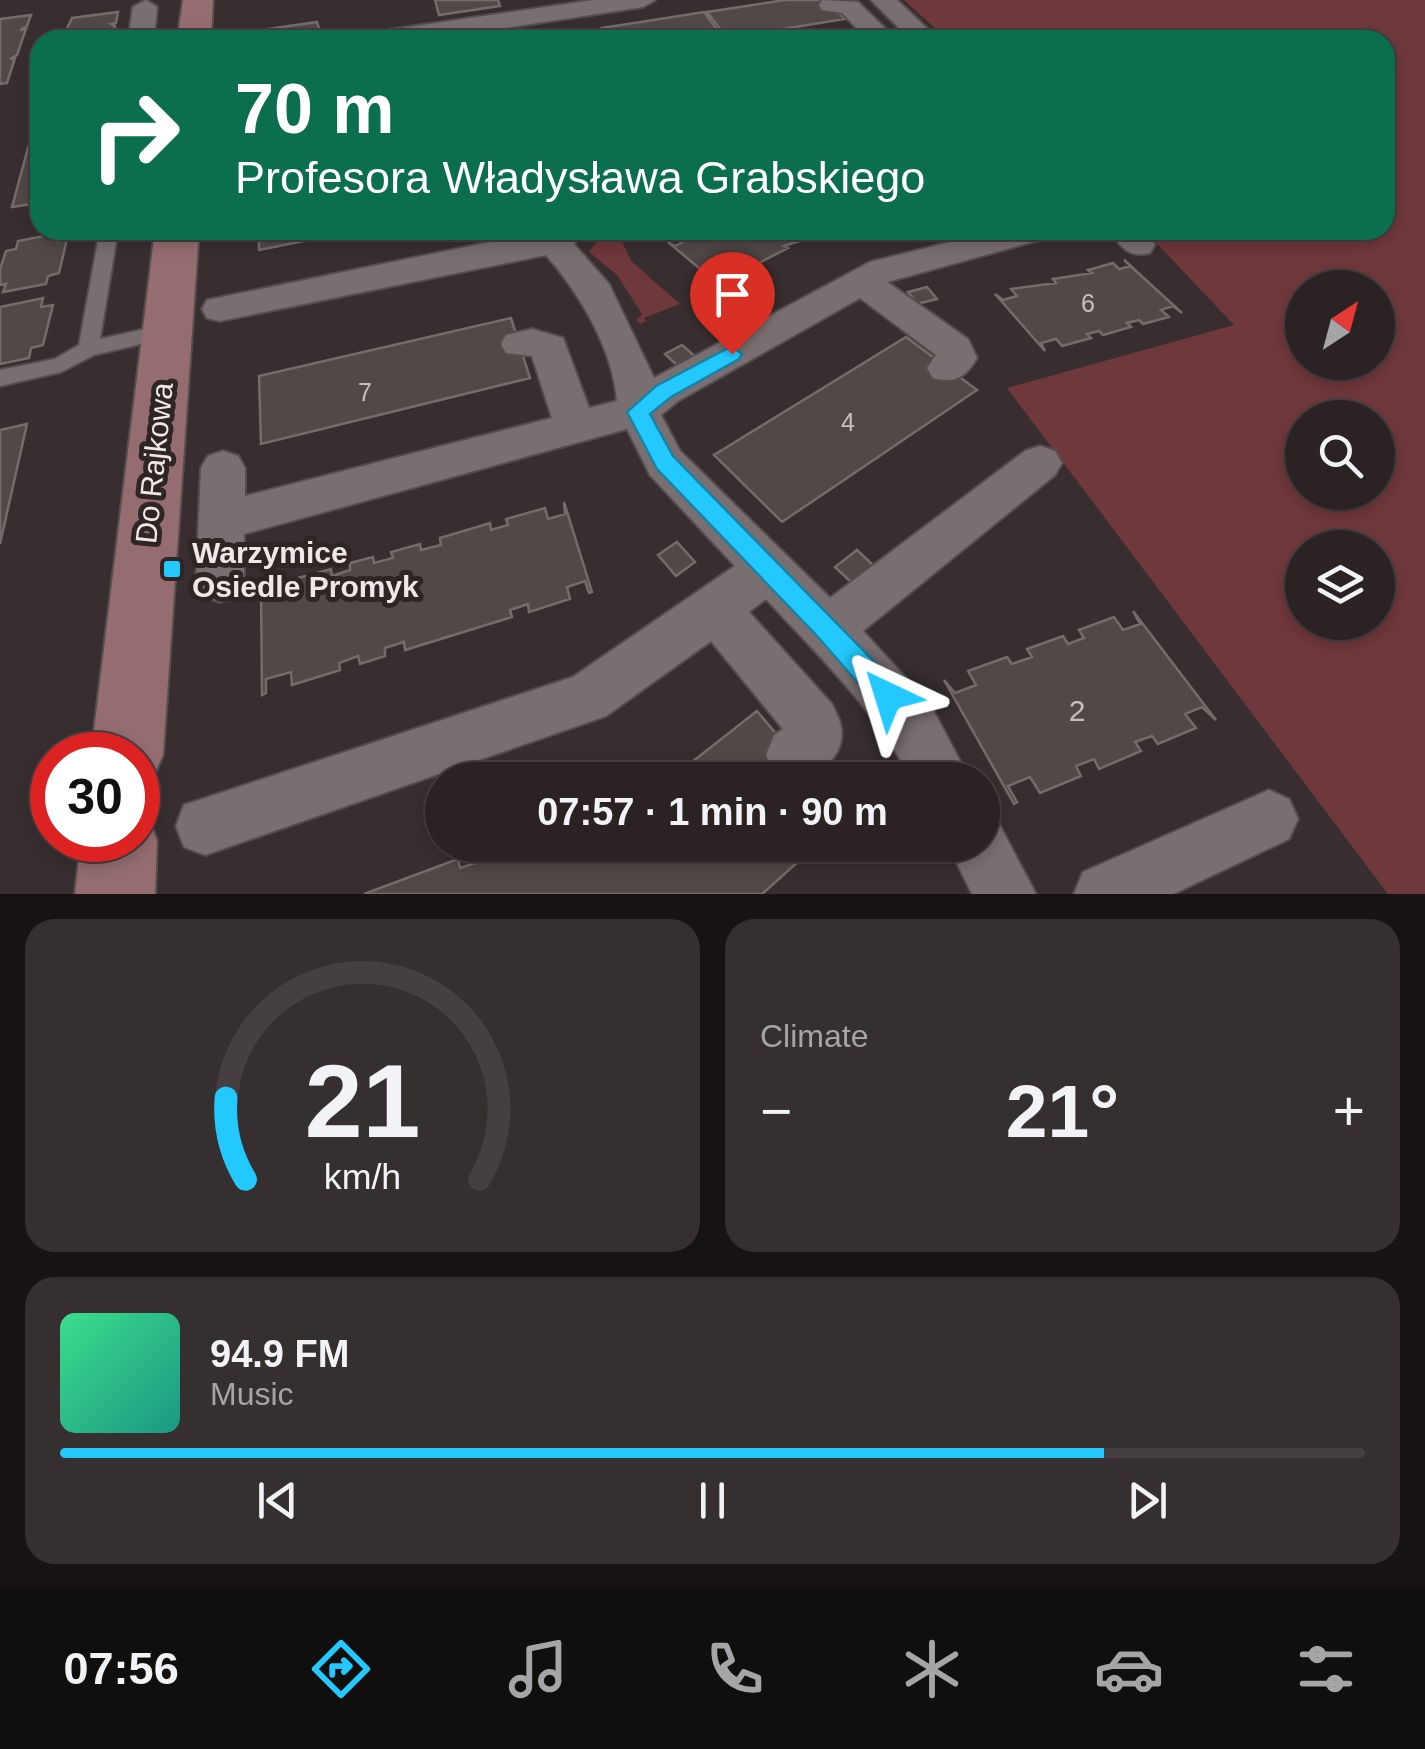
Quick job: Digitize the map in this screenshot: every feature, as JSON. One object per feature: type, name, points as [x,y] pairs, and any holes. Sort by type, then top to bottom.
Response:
[{"type":"street","points":[[195,30],[198,0]]},
{"type":"street","points":[[442,30],[642,0]]},
{"type":"street","points":[[883,0],[916,30]]},
{"type":"street","points":[[831,5],[850,7],[872,30]]},
{"type":"street","points":[[143,30],[146,7]]},
{"type":"street","points":[[552,14],[559,30]]},
{"type":"street","name":"Do Rajkowa","points":[[129,732],[176,240]]},
{"type":"street","points":[[220,309],[550,240]]},
{"type":"street","points":[[563,240],[590,280],[604,310],[635,380],[638,412],[665,462],[828,629],[910,723],[932,762]]},
{"type":"street","points":[[222,520],[638,412],[664,391],[860,281],[892,267],[999,240]]},
{"type":"street","points":[[860,281],[954,349],[958,358],[947,368]]},
{"type":"street","points":[[520,344],[532,342],[549,348],[576,429]]},
{"type":"street","points":[[828,629],[1040,463]]},
{"type":"street","points":[[220,581],[223,468]]},
{"type":"street","points":[[205,826],[587,698],[768,570]]},
{"type":"street","points":[[714,609],[812,723],[815,732],[811,742],[794,755]]},
{"type":"street","points":[[1104,894],[1269,819]]},
{"type":"street","points":[[114,894],[118,862]]},
{"type":"street","points":[[987,862],[1004,894]]},
{"type":"lane","points":[[88,349],[107,240]]},
{"type":"lane","points":[[0,378],[61,365],[88,349],[168,331]]},
{"type":"shaded area","points":[[904,0],[1425,0],[1425,894],[1388,894],[1007,388],[1234,325],[1153,240],[1395,240],[1395,30],[937,30]]},
{"type":"shaded area","points":[[594,240],[623,240],[631,261],[680,304],[644,318],[646,321],[640,324],[637,320],[642,314],[617,275],[589,252]]},
{"type":"building","points":[[435,0],[498,0],[500,6],[439,15]]},
{"type":"building","points":[[785,0],[826,0],[845,19],[777,30],[721,30],[707,12]]},
{"type":"building","points":[[118,12],[116,23],[111,24],[114,30],[66,30],[72,18]]},
{"type":"building","points":[[704,12],[717,30],[603,30]]},
{"type":"building","points":[[31,15],[27,26],[20,30],[26,29],[17,55],[10,59],[15,58],[7,83],[0,84],[0,19]]},
{"type":"building","points":[[317,22],[319,30],[261,30]]},
{"type":"building","points":[[30,143],[30,204],[12,207]]},
{"type":"building","points":[[67,240],[59,273],[48,276],[46,284],[3,292],[6,284],[0,285],[0,269],[6,251],[16,249],[18,241]]},
{"type":"building","points":[[259,240],[310,240],[259,250]]},
{"type":"building","points":[[803,240],[784,246],[788,248],[730,278],[724,272],[714,277],[718,284],[668,242],[675,246],[685,241]]},
{"type":"building","points":[[1113,263],[1119,269],[1131,266],[1182,313],[1173,306],[1161,310],[1169,317],[1143,324],[1139,320],[1127,323],[1131,327],[1103,335],[1099,331],[1087,334],[1091,338],[1062,346],[1056,339],[1041,343],[1045,351],[995,294],[1003,300],[1017,296],[1011,289],[1056,283],[1053,279],[1092,273],[1088,270]]},
{"type":"building","points":[[927,287],[937,299],[917,304],[908,292]]},
{"type":"building","points":[[43,298],[41,307],[53,305],[43,345],[31,348],[29,358],[0,364],[0,307]]},
{"type":"building","points":[[511,318],[530,378],[261,444],[259,376]]},
{"type":"building","points":[[906,337],[977,390],[782,522],[714,455]]},
{"type":"building","points":[[682,345],[697,358],[680,368],[665,354]]},
{"type":"building","points":[[27,424],[0,544],[0,430]]},
{"type":"building","points":[[564,502],[592,592],[589,593],[585,581],[567,587],[570,599],[529,612],[528,604],[510,610],[512,617],[405,650],[404,642],[385,648],[385,656],[360,664],[358,656],[339,663],[340,670],[292,685],[291,672],[266,679],[266,693],[262,695],[261,589],[264,600],[288,594],[287,581],[331,569],[332,576],[350,570],[350,563],[373,557],[374,563],[393,558],[391,552],[420,544],[421,550],[441,545],[440,538],[490,523],[491,530],[508,525],[506,519],[545,508],[548,519],[565,514]]},
{"type":"building","points":[[677,542],[695,562],[676,576],[658,555]]},
{"type":"building","points":[[857,550],[875,567],[853,584],[835,567]]},
{"type":"building","points":[[1133,611],[1216,720],[1202,707],[1185,714],[1196,728],[1158,744],[1152,736],[1135,742],[1141,751],[1099,769],[1094,759],[1076,766],[1081,776],[1040,793],[1030,777],[1008,786],[1017,802],[1014,804],[1000,779],[1000,762],[990,762],[944,680],[955,693],[976,685],[968,671],[1007,657],[1012,664],[1032,657],[1027,649],[1063,636],[1068,644],[1084,638],[1079,630],[1114,617],[1123,630],[1140,624]]},
{"type":"building","points":[[757,711],[800,762],[692,762]]},
{"type":"building","points":[[450,862],[459,862],[460,868],[475,863],[798,862],[762,894],[364,894]]},
{"type":"place","name":"Warzymice Osiedle Promyk","points":[[172,569]]},
{"type":"route","points":[[732,354],[664,391],[638,412],[665,462],[888,696]]}]
